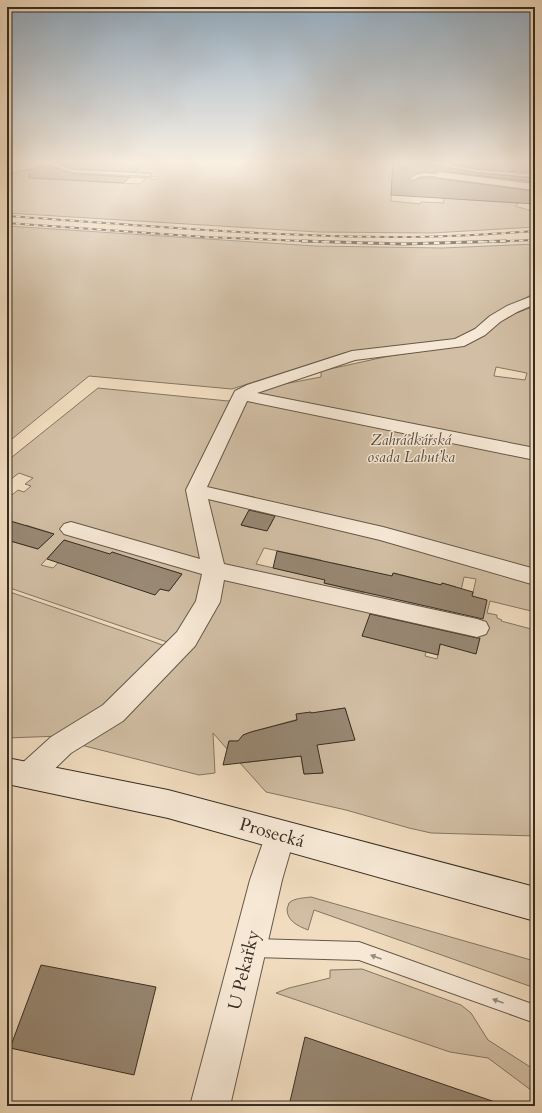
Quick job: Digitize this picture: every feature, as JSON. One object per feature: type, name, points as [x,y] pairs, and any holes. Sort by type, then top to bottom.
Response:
[{"type":"street","points":[[18,773],[113,713],[186,639],[208,602],[214,570],[196,490],[242,395],[253,389],[293,377],[352,356],[459,343],[480,332],[495,319],[512,309],[535,299]]},
{"type":"street","points":[[242,395],[535,454]]},
{"type":"street","points":[[196,490],[383,534],[535,577]]},
{"type":"street","points":[[71,529],[214,570],[477,628]]},
{"type":"street","name":"Prosecká","points":[[18,773],[168,804],[535,904]]},
{"type":"street","name":"U Pekařky","points":[[210,1106],[266,880],[280,835]]},
{"type":"lane","points":[[249,948],[359,951],[535,1014]]},
{"type":"green space","points":[[22,214],[535,214],[535,227],[432,233],[318,232]]},
{"type":"green space","points":[[7,226],[315,246],[442,248],[535,244],[535,293],[508,307],[474,331],[456,341],[405,348],[344,353],[232,389],[89,376],[7,443]]},
{"type":"green space","name":"Zahrádkářská osada Labuťka","points":[[535,306],[535,615],[531,614],[531,611],[490,601],[487,613],[497,615],[497,618],[502,620],[501,621],[535,630],[533,655],[535,656],[535,836],[431,833],[409,828],[346,810],[266,792],[240,763],[301,756],[304,774],[323,773],[315,741],[354,739],[345,708],[305,715],[306,717],[251,732],[243,735],[239,741],[229,741],[227,749],[213,733],[215,773],[199,775],[77,744],[173,644],[7,587],[7,540],[38,549],[54,534],[26,525],[19,531],[7,533],[7,499],[18,490],[24,492],[31,486],[25,484],[33,478],[19,473],[7,482],[7,461],[98,388],[228,401],[268,387],[321,377],[321,371],[389,356],[466,345],[509,316]],"holes":[[[496,367],[527,373],[525,380],[494,376]],[[250,509],[275,515],[270,526],[255,524],[252,528],[241,525]],[[64,540],[76,544],[53,568],[41,565]],[[264,548],[321,561],[314,577],[256,564]],[[112,552],[123,556],[78,569]],[[142,562],[182,574],[169,591],[160,589]],[[333,563],[368,571],[364,593],[324,583]],[[394,573],[441,585],[442,583],[456,587],[390,581]],[[464,577],[476,579],[467,620],[455,618]],[[443,632],[437,659],[425,656],[426,652]],[[450,632],[479,639],[476,653],[447,646]]]},
{"type":"green space","points":[[7,591],[168,647],[114,707],[60,736],[7,738]]},
{"type":"green space","points":[[311,897],[531,960],[532,972],[535,974],[535,988],[314,910],[308,930],[297,925],[291,920],[287,913],[287,909],[289,903],[294,900]]},
{"type":"green space","points":[[362,969],[461,1005],[471,1013],[488,1040],[535,1070],[535,1093],[488,1058],[450,1052],[276,993],[289,988],[330,978],[330,970]]},
{"type":"building","points":[[249,510],[275,516],[267,531],[241,525]]},
{"type":"building","points":[[7,520],[54,534],[38,549],[7,540]]},
{"type":"building","points":[[64,540],[110,554],[112,552],[182,574],[169,591],[160,589],[155,595],[47,559]]},
{"type":"building","points":[[277,551],[392,576],[393,573],[441,585],[442,583],[473,592],[472,596],[487,600],[483,619],[324,583],[325,580],[273,568]]},
{"type":"building","points":[[370,614],[480,638],[476,654],[440,644],[438,655],[362,636]]},
{"type":"building","points":[[345,708],[355,740],[317,745],[323,773],[304,774],[301,756],[223,765],[229,741],[238,741],[243,735],[251,732],[297,720],[296,714]]},
{"type":"building","points":[[41,965],[156,987],[134,1075],[10,1048]]},
{"type":"building","points":[[305,1037],[498,1103],[498,1106],[289,1106]]},
{"type":"railway","points":[[7,216],[204,230],[303,235],[402,237],[535,231]]},
{"type":"railway","points":[[7,223],[205,237],[307,241]]},
{"type":"railway","points":[[483,242],[535,240]]},
{"type":"railway","points":[[302,241],[307,241]]},
{"type":"railway","points":[[307,241],[403,244],[506,241]]},
{"type":"railway","points":[[307,241],[328,242]]}]
